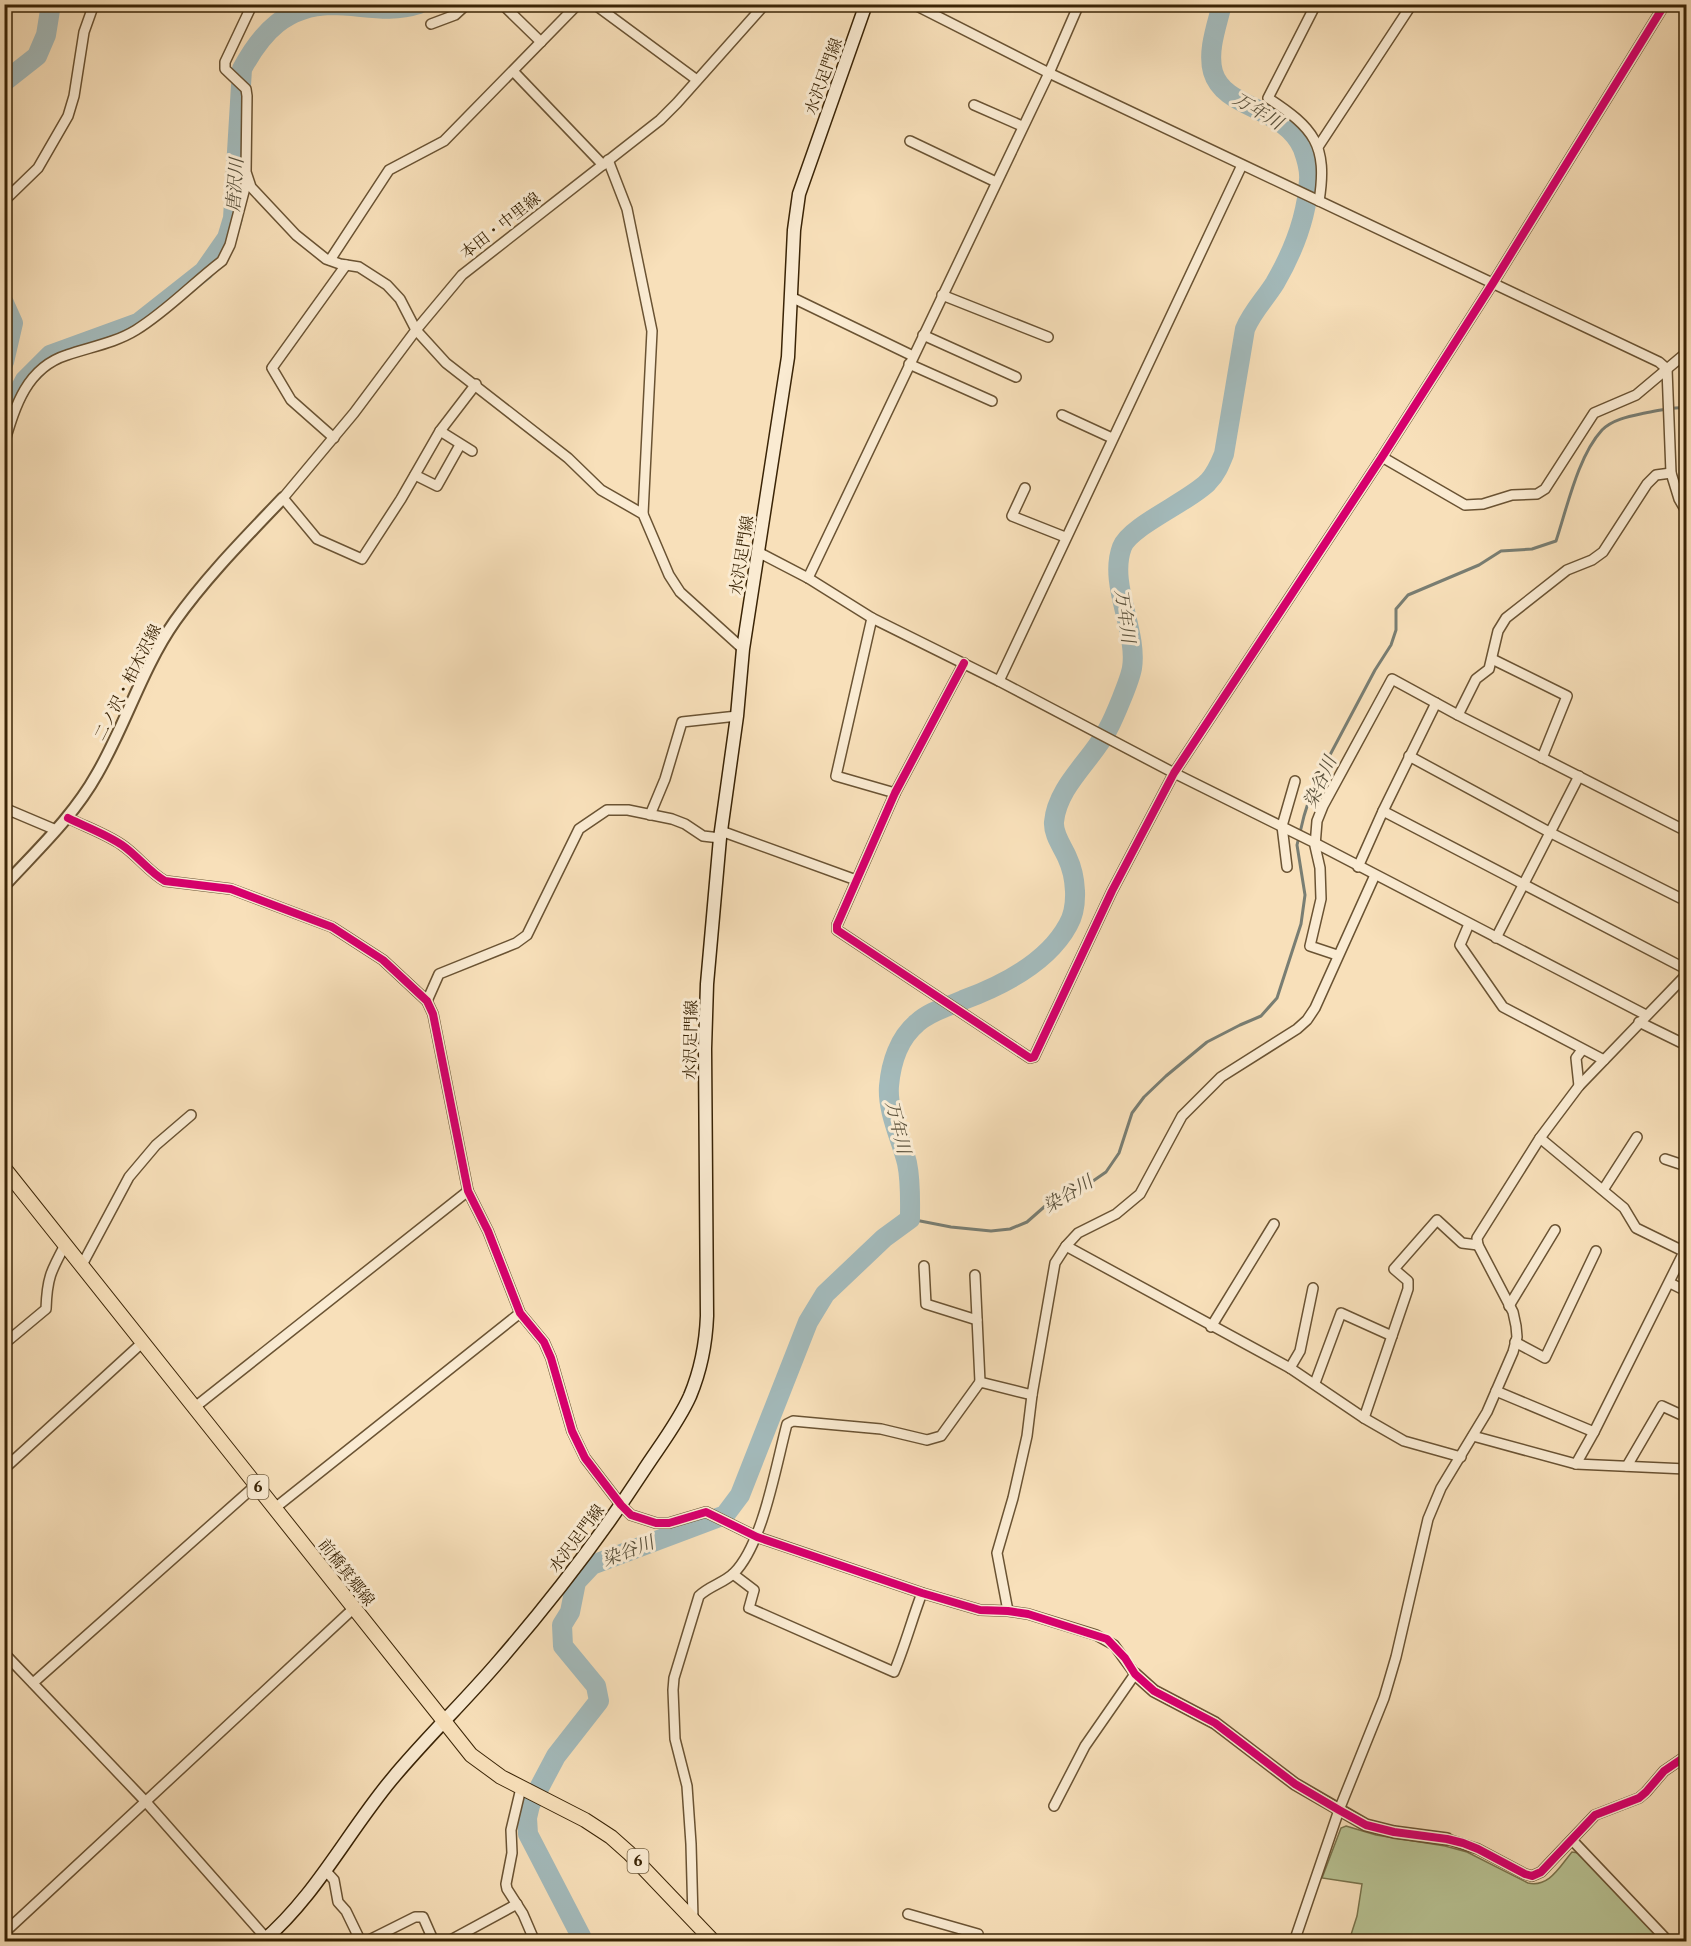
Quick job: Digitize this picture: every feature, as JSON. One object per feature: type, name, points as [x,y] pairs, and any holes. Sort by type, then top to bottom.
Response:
[{"type":"main road","name":"水沢足門線","points":[[264,1940],[298,1907],[390,1781],[501,1660],[621,1505],[690,1395],[706,1340],[707,984],[721,835],[743,649],[788,357],[794,230],[799,194],[866,4]]},
{"type":"main road","name":"前橋箕郷線","points":[[4,1168],[471,1755],[488,1769],[523,1790],[585,1820],[611,1837],[693,1919],[708,1939]]},
{"type":"street","points":[[4,201],[38,168],[68,116],[74,96],[84,32],[94,4]]},
{"type":"street","points":[[4,444],[19,397],[34,374],[63,356],[106,344],[135,331],[222,261],[230,245],[247,180],[246,89],[225,69],[225,62],[251,7],[248,4]]},
{"type":"street","points":[[431,24],[455,15],[467,4]]},
{"type":"street","points":[[502,4],[541,42]]},
{"type":"street","points":[[330,260],[389,170],[444,141],[578,4]]},
{"type":"street","points":[[594,4],[697,80]]},
{"type":"street","name":"本田・中里線","points":[[283,498],[462,275],[660,120],[765,4]]},
{"type":"street","points":[[913,4],[1049,73],[1659,362],[1667,369],[1671,473],[1679,499],[1686,511]]},
{"type":"street","points":[[808,578],[1049,73],[1079,4]]},
{"type":"street","points":[[1316,4],[1268,98],[1301,121],[1318,147],[1322,171],[1319,201]]},
{"type":"street","points":[[1318,147],[1412,4]]},
{"type":"street","points":[[963,663],[895,793],[856,880],[837,930],[1020,1052],[1034,1058],[1112,891],[1174,773],[1382,457],[1493,283],[1665,4]]},
{"type":"street","points":[[513,71],[606,163],[627,209],[652,331],[643,514],[669,575],[680,592],[743,649]]},
{"type":"street","points":[[974,105],[1022,126]]},
{"type":"street","points":[[910,141],[996,182]]},
{"type":"street","points":[[999,681],[1242,165]]},
{"type":"street","points":[[247,180],[250,187],[296,235],[330,260],[359,267],[387,285],[400,299],[416,330],[446,363],[476,384],[568,458],[601,490],[643,514]]},
{"type":"street","points":[[333,438],[291,400],[272,368],[346,265]]},
{"type":"street","points":[[942,295],[1048,338]]},
{"type":"street","points":[[791,297],[992,401]]},
{"type":"street","points":[[923,335],[1016,377]]},
{"type":"street","points":[[1382,457],[1465,505],[1483,504],[1512,495],[1536,494],[1545,489],[1594,413],[1636,394],[1686,353]]},
{"type":"street","points":[[283,498],[317,539],[362,559],[440,431],[476,384]]},
{"type":"street","points":[[1062,415],[1112,438]]},
{"type":"street","points":[[440,431],[460,446],[472,451]]},
{"type":"street","points":[[415,475],[437,486],[460,446]]},
{"type":"street","points":[[1458,715],[1476,679],[1489,669],[1498,631],[1506,618],[1567,570],[1592,560],[1603,552],[1647,484],[1656,475],[1671,473]]},
{"type":"street","points":[[1025,488],[1012,516],[1065,537]]},
{"type":"street","name":"二ノ沢・柏木沢線","points":[[4,886],[68,818],[97,775],[155,653],[176,620],[227,556],[283,498]]},
{"type":"street","points":[[758,552],[808,578],[872,618],[999,681],[1174,773],[1311,840],[1358,867],[1646,1015]]},
{"type":"street","points":[[872,618],[836,776],[895,793]]},
{"type":"street","points":[[1492,658],[1567,696],[1542,758]]},
{"type":"street","points":[[1337,955],[1310,946],[1321,899],[1322,883],[1311,840],[1323,806],[1392,679],[1686,831]]},
{"type":"street","points":[[1358,867],[1383,810],[1436,703]]},
{"type":"street","points":[[650,814],[665,779],[682,722],[736,716]]},
{"type":"street","points":[[1409,756],[1686,902]]},
{"type":"street","points":[[1496,938],[1579,776]]},
{"type":"street","points":[[1287,867],[1282,826],[1295,781]]},
{"type":"street","points":[[4,808],[9,808],[56,830]]},
{"type":"street","points":[[427,1001],[439,974],[516,943],[527,935],[579,829],[607,810],[628,810],[678,821],[703,836],[721,835],[856,880]]},
{"type":"street","points":[[1383,810],[1686,969]]},
{"type":"street","points":[[68,818],[124,846],[157,877],[165,881],[231,889],[332,927],[383,960],[427,1001],[433,1014],[468,1191],[488,1231],[520,1313],[544,1342],[551,1358],[572,1431],[585,1458],[631,1515],[656,1523],[669,1523],[705,1512],[757,1537],[922,1593],[980,1611],[1028,1614],[1107,1639],[1125,1658],[1135,1674],[1154,1691],[1215,1723],[1295,1784],[1339,1810],[1366,1825],[1394,1832],[1447,1839],[1478,1849],[1525,1874],[1532,1875],[1541,1872],[1595,1815],[1639,1798],[1664,1771],[1686,1756]]},
{"type":"street","points":[[1008,1611],[997,1552],[1013,1498],[1027,1436],[1055,1263],[1077,1233],[1116,1214],[1140,1194],[1182,1116],[1221,1077],[1297,1029],[1307,1020],[1321,995],[1375,874]]},
{"type":"street","points":[[1469,924],[1460,945],[1503,1007],[1604,1060]]},
{"type":"street","points":[[1294,1941],[1339,1810],[1384,1698],[1396,1657],[1428,1519],[1442,1488],[1480,1427],[1515,1342],[1516,1326],[1509,1306],[1478,1245],[1477,1238],[1540,1137],[1579,1086],[1686,975]]},
{"type":"street","points":[[1676,985],[1686,989]]},
{"type":"street","points":[[1639,1022],[1686,1045]]},
{"type":"street","points":[[1579,1086],[1576,1058],[1582,1050]]},
{"type":"street","points":[[82,1265],[129,1177],[156,1145],[191,1115]]},
{"type":"street","points":[[1540,1137],[1624,1208],[1636,1227],[1686,1250],[1576,1464]]},
{"type":"street","points":[[1603,1190],[1637,1137]]},
{"type":"street","points":[[1665,1159],[1686,1166]]},
{"type":"street","points":[[195,1407],[468,1191]]},
{"type":"street","points":[[1364,1418],[1409,1284],[1406,1278],[1394,1269],[1437,1220],[1462,1243],[1478,1245]]},
{"type":"street","points":[[1211,1327],[1274,1224]]},
{"type":"street","points":[[1509,1306],[1555,1230]]},
{"type":"street","points":[[4,1344],[46,1309],[47,1285],[51,1271],[65,1245]]},
{"type":"street","points":[[1066,1246],[1290,1368],[1364,1418],[1404,1441],[1461,1457]]},
{"type":"street","points":[[1515,1342],[1545,1358],[1596,1251]]},
{"type":"street","points":[[924,1266],[926,1304],[977,1320]]},
{"type":"street","points":[[693,1919],[687,1786],[675,1739],[672,1690],[699,1596],[707,1588],[733,1574],[757,1537],[787,1424],[793,1421],[881,1429],[927,1440],[941,1436],[980,1382],[975,1275]]},
{"type":"street","points":[[1670,1283],[1686,1291]]},
{"type":"street","points":[[1290,1368],[1300,1350],[1313,1288]]},
{"type":"street","points":[[275,1508],[520,1313]]},
{"type":"street","points":[[1315,1383],[1341,1313],[1392,1336]]},
{"type":"street","points":[[4,1469],[143,1342]]},
{"type":"street","points":[[980,1382],[1032,1395]]},
{"type":"street","points":[[1496,1390],[1594,1432]]},
{"type":"street","points":[[1627,1466],[1662,1406],[1686,1417]]},
{"type":"street","points":[[1473,1436],[1576,1464],[1686,1469]]},
{"type":"street","points":[[33,1683],[256,1485]]},
{"type":"street","points":[[733,1574],[754,1590],[749,1608],[894,1672],[922,1593]]},
{"type":"street","points":[[4,1933],[354,1608]]},
{"type":"street","points":[[4,1653],[146,1802],[264,1940]]},
{"type":"street","points":[[1054,1806],[1085,1746],[1135,1674]]},
{"type":"street","points":[[523,1790],[511,1830],[512,1853],[506,1884],[535,1941]]},
{"type":"street","points":[[1572,1840],[1669,1941]]},
{"type":"street","points":[[325,1870],[334,1880],[338,1902],[346,1911],[363,1941],[415,1917],[423,1917],[434,1941]]},
{"type":"street","points":[[447,1941],[517,1905]]},
{"type":"street","points":[[908,1914],[978,1934],[976,1941]]},
{"type":"green space","points":[[1346,1826],[1376,1835],[1445,1846],[1467,1852],[1528,1883],[1535,1884],[1553,1875],[1572,1852],[1579,1853],[1661,1941],[1349,1941],[1357,1916],[1362,1884],[1322,1878],[1341,1828]]},
{"type":"waterway","points":[[4,82],[37,56],[46,35],[51,4]]},
{"type":"waterway","name":"唐沢川","points":[[4,426],[10,408],[25,380],[50,355],[138,323],[204,271],[227,238],[233,218],[242,69],[267,33],[288,16],[315,7],[331,5],[386,9],[419,4]]},
{"type":"waterway","name":"万年川","points":[[584,1942],[528,1834],[527,1818],[530,1805],[556,1756],[599,1701],[596,1686],[563,1646],[562,1625],[570,1612],[576,1582],[592,1565],[725,1515],[740,1495],[808,1322],[825,1294],[884,1238],[910,1219],[908,1170],[892,1115],[889,1096],[892,1069],[905,1036],[928,1015],[993,988],[1022,971],[1048,950],[1068,925],[1074,909],[1074,882],[1067,857],[1056,835],[1054,822],[1068,785],[1108,729],[1131,674],[1133,654],[1118,576],[1122,547],[1136,531],[1199,489],[1211,479],[1218,469],[1224,454],[1245,329],[1275,283],[1298,233],[1308,193],[1309,172],[1306,157],[1294,135],[1283,124],[1229,94],[1219,84],[1213,72],[1211,55],[1222,4]]},
{"type":"waterway","points":[[4,303],[13,323],[4,362]]},
{"type":"waterway","name":"染谷川","points":[[910,1219],[951,1227],[991,1231],[1010,1229],[1027,1222],[1052,1200],[1093,1181],[1106,1172],[1119,1153],[1132,1113],[1144,1097],[1166,1076],[1207,1042],[1261,1016],[1277,998],[1301,924],[1305,895],[1297,845],[1313,787],[1375,670],[1391,645],[1396,630],[1396,609],[1408,595],[1479,565],[1501,551],[1532,549],[1556,541],[1580,468],[1586,454],[1602,430],[1611,423],[1628,417],[1671,408],[1686,408]]},
{"type":"cycle path","points":[[964,663],[895,793],[837,925],[837,930],[1030,1058],[1034,1057],[1112,891],[1174,773],[1382,457],[1493,283],[1665,4]]},
{"type":"cycle path","points":[[68,818],[122,845],[165,881],[231,889],[332,927],[383,960],[427,1001],[433,1014],[468,1191],[488,1231],[520,1313],[544,1342],[551,1358],[572,1431],[585,1458],[631,1515],[656,1523],[669,1523],[706,1512],[757,1537],[922,1593],[980,1610],[1028,1614],[1107,1639],[1125,1658],[1135,1674],[1154,1691],[1215,1723],[1295,1784],[1339,1810],[1366,1825],[1463,1843],[1532,1876],[1541,1872],[1595,1815],[1639,1798],[1664,1771],[1686,1756]]}]
